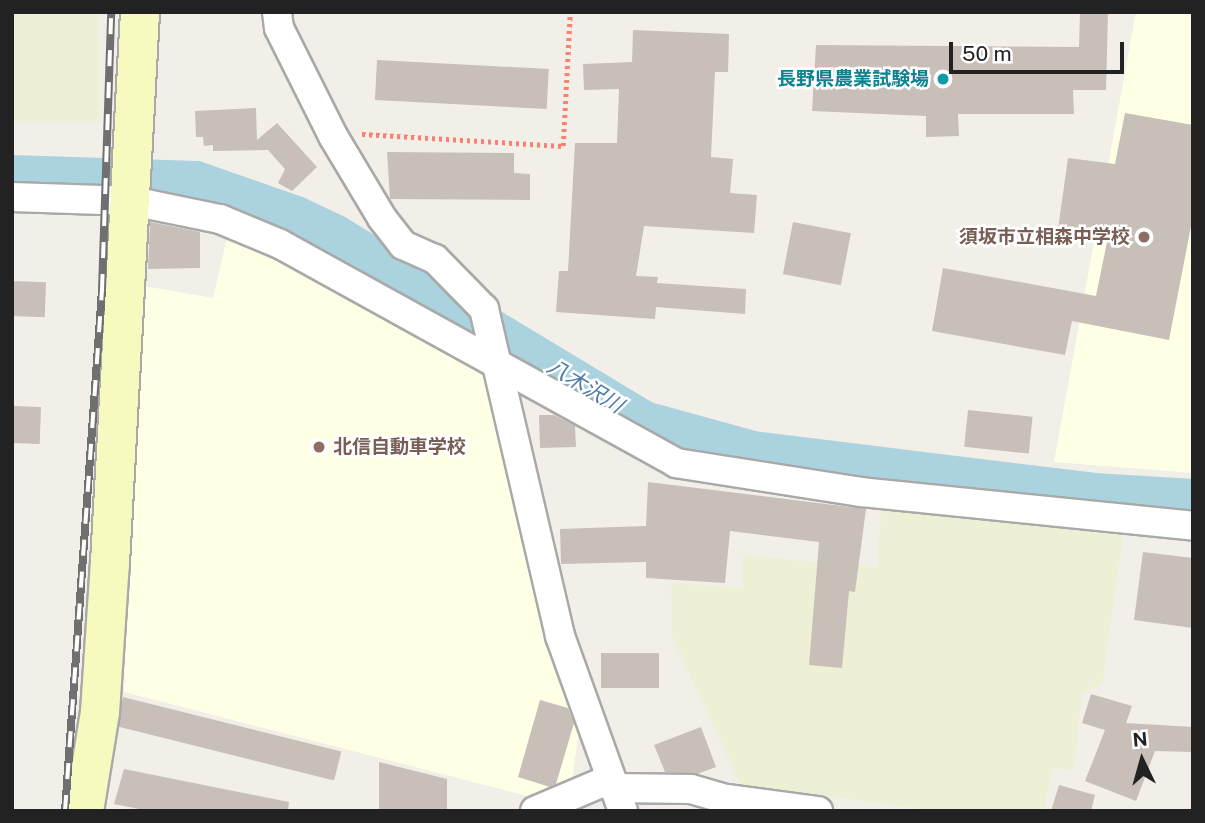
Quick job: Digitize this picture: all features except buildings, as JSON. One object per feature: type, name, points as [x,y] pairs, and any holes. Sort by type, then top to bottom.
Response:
[{"type":"street","points":[[84,811],[100,712],[136,134],[140,12]]},
{"type":"street","points":[[277,12],[279,27],[333,136],[368,197],[403,245],[435,259],[484,309],[560,636],[615,792]]},
{"type":"street","points":[[12,197],[132,201],[220,219],[280,244],[676,463],[861,492],[1193,526]]},
{"type":"street","points":[[535,811],[615,792],[691,789],[727,799],[818,811]]},
{"type":"path","points":[[333,136],[563,146],[570,12]]},
{"type":"shaded area","points":[[12,12],[99,12],[99,121],[12,121]]},
{"type":"shaded area","name":"須坂市立相森中学校","points":[[1136,12],[1193,12],[1193,473],[1054,462]]},
{"type":"shaded area","name":"北信自動車学校","points":[[227,238],[334,288],[488,373],[540,605],[579,730],[572,781],[539,799],[124,692],[138,285],[213,298]]},
{"type":"shaded area","points":[[881,508],[1124,530],[1102,685],[1082,693],[1074,770],[1053,768],[1044,811],[937,811],[740,784],[672,637],[671,582],[743,589],[743,555],[877,568]]},
{"type":"waterway","name":"八木沢川","points":[[12,176],[196,182],[296,217],[334,235],[644,422],[753,452],[1094,494],[1193,500]]},
{"type":"railway","points":[[65,811],[102,290],[111,12]]},
{"type":"place","name":"長野県農業試験場","points":[[943,79]]},
{"type":"place","name":"須坂市立相森中学校","points":[[1144,237]]},
{"type":"place","name":"北信自動車学校","points":[[319,447]]}]
